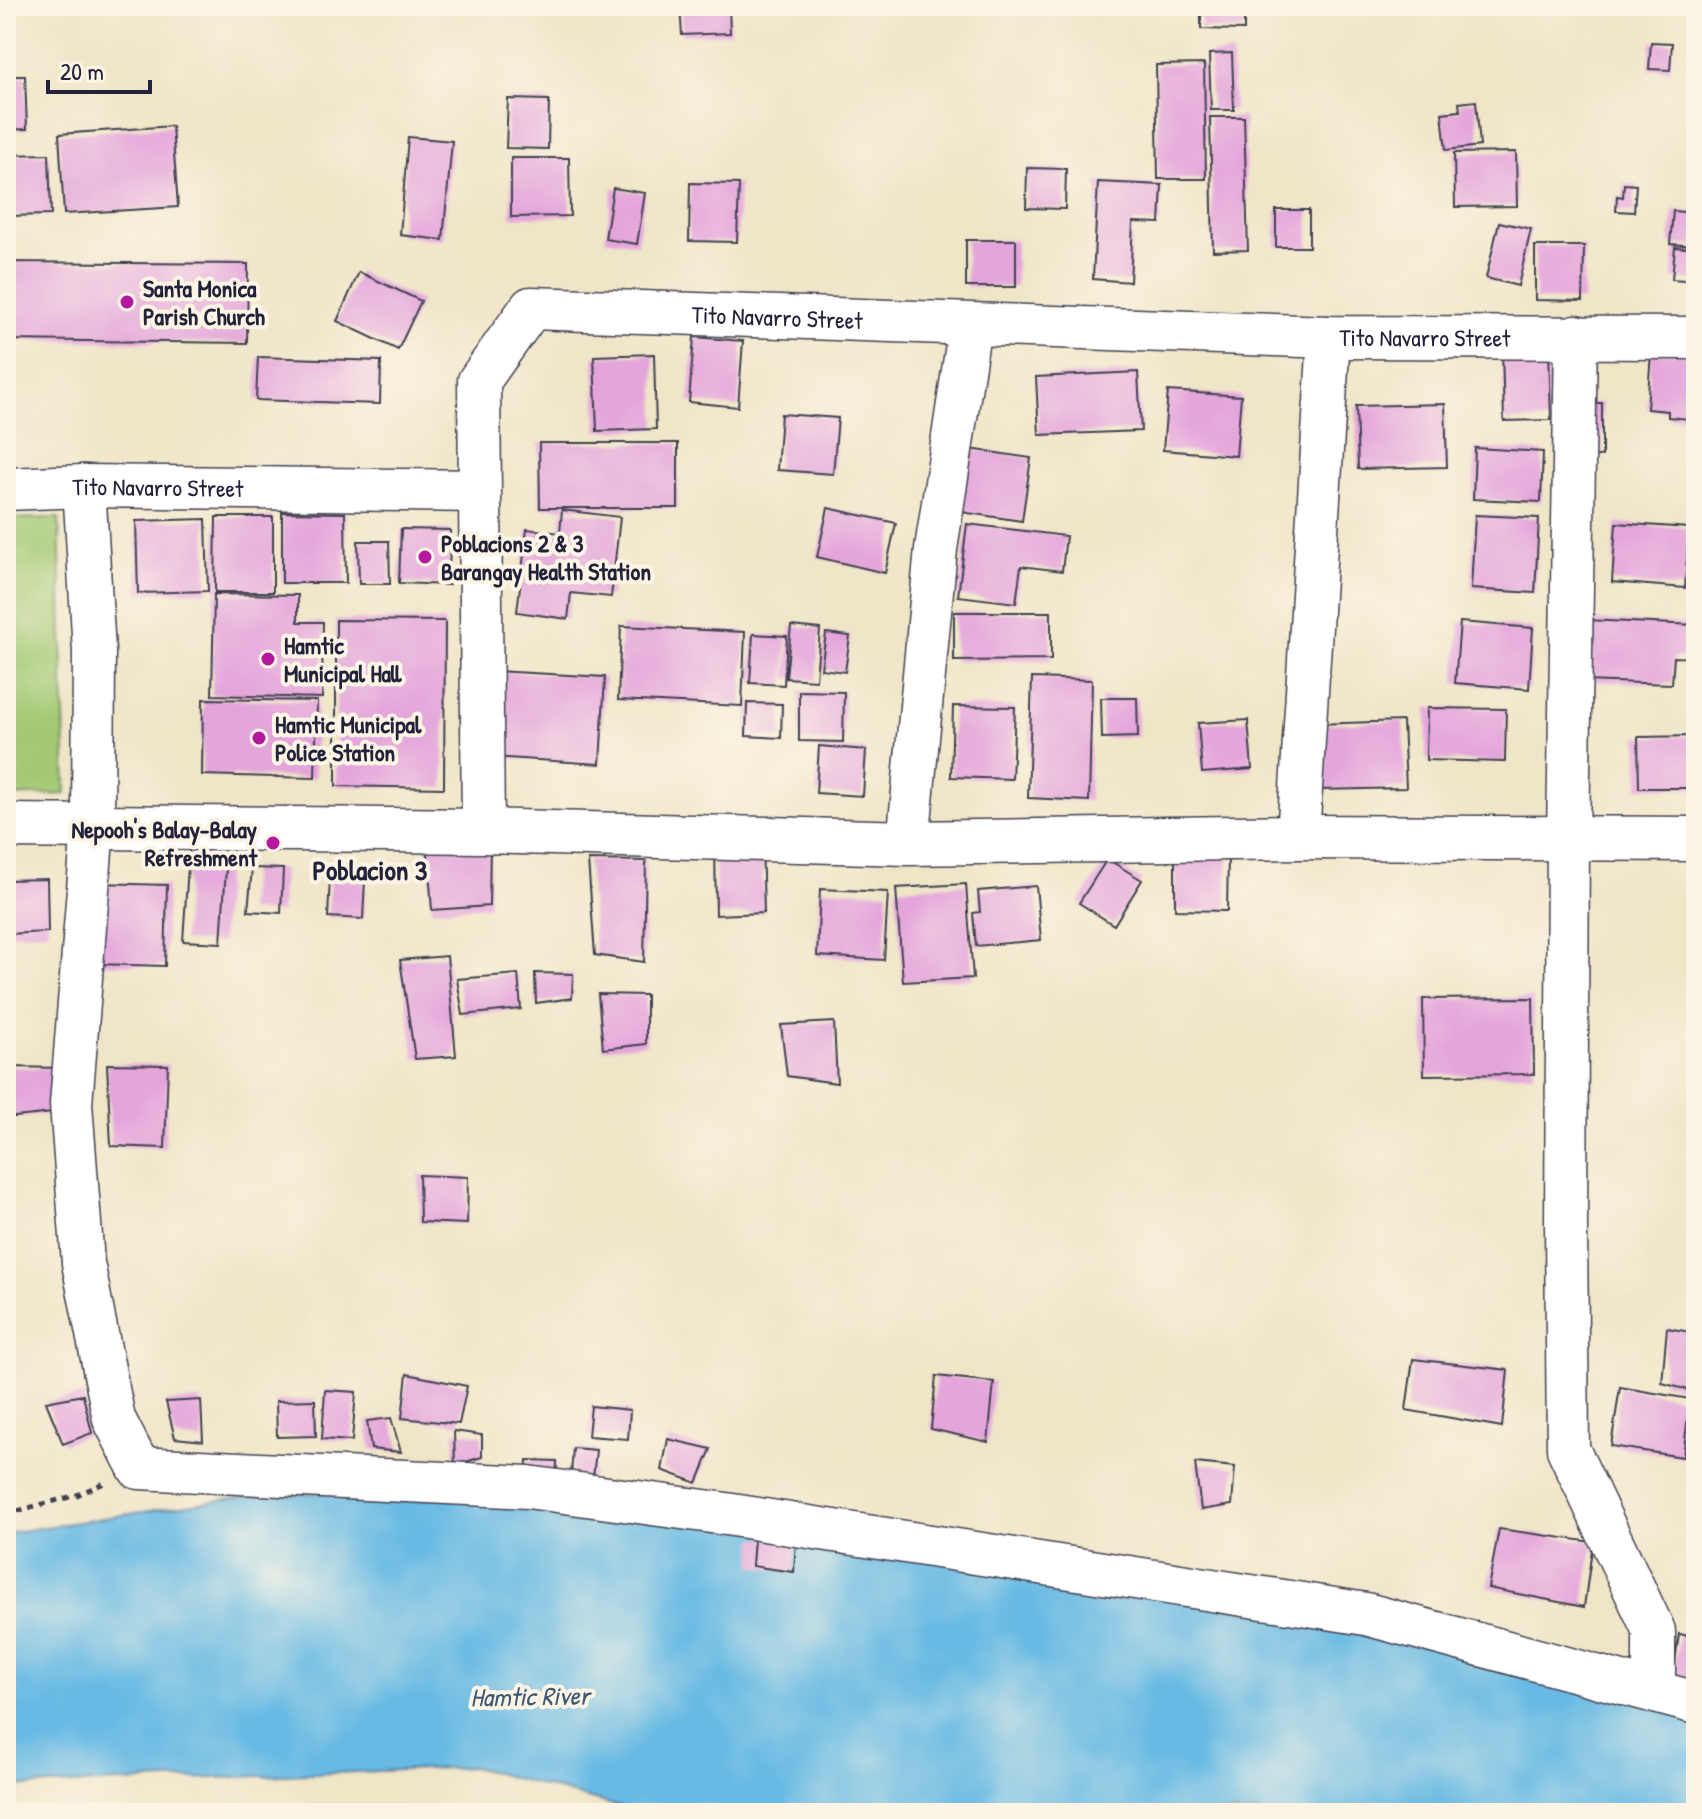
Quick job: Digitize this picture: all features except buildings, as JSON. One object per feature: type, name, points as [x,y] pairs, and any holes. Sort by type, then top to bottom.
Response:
[{"type":"main road","points":[[6,826],[483,831],[908,843],[1298,837],[1696,839]]},
{"type":"street","name":"Tito Navarro Street","points":[[6,489],[84,486],[479,491],[479,381],[531,308],[1329,337],[1696,338]]},
{"type":"street","points":[[908,843],[936,549],[970,325]]},
{"type":"street","points":[[1576,336],[1568,838],[1568,1449],[1654,1631],[1654,1691]]},
{"type":"street","points":[[1298,837],[1329,337]]},
{"type":"street","points":[[84,486],[94,651],[93,826],[71,1104],[83,1263],[114,1419],[139,1468],[528,1487],[726,1514],[1366,1614],[1696,1703]]},
{"type":"street","points":[[479,491],[483,831]]},
{"type":"path","points":[[6,1514],[77,1495],[139,1468]]},
{"type":"green space","points":[[59,518],[66,794],[6,796],[6,519]]},
{"type":"water","name":"Hamtic River","points":[[411,1489],[737,1523],[1411,1639],[1696,1718],[1696,1813],[642,1813],[473,1767],[6,1787],[6,1533],[239,1497]]},
{"type":"place","name":"Santa Monica Parish Church","points":[[127,302]]},
{"type":"place","name":"Poblacions 2 & 3 Barangay Health Station","points":[[425,557]]},
{"type":"place","name":"Hamtic Municipal Hall","points":[[268,659]]},
{"type":"place","name":"Hamtic Municipal Police Station","points":[[259,738]]},
{"type":"place","name":"Nepooh's Balay-Balay Refreshment","points":[[273,843]]},
{"type":"district","name":"Poblacion 3","points":[[370,870]]}]
